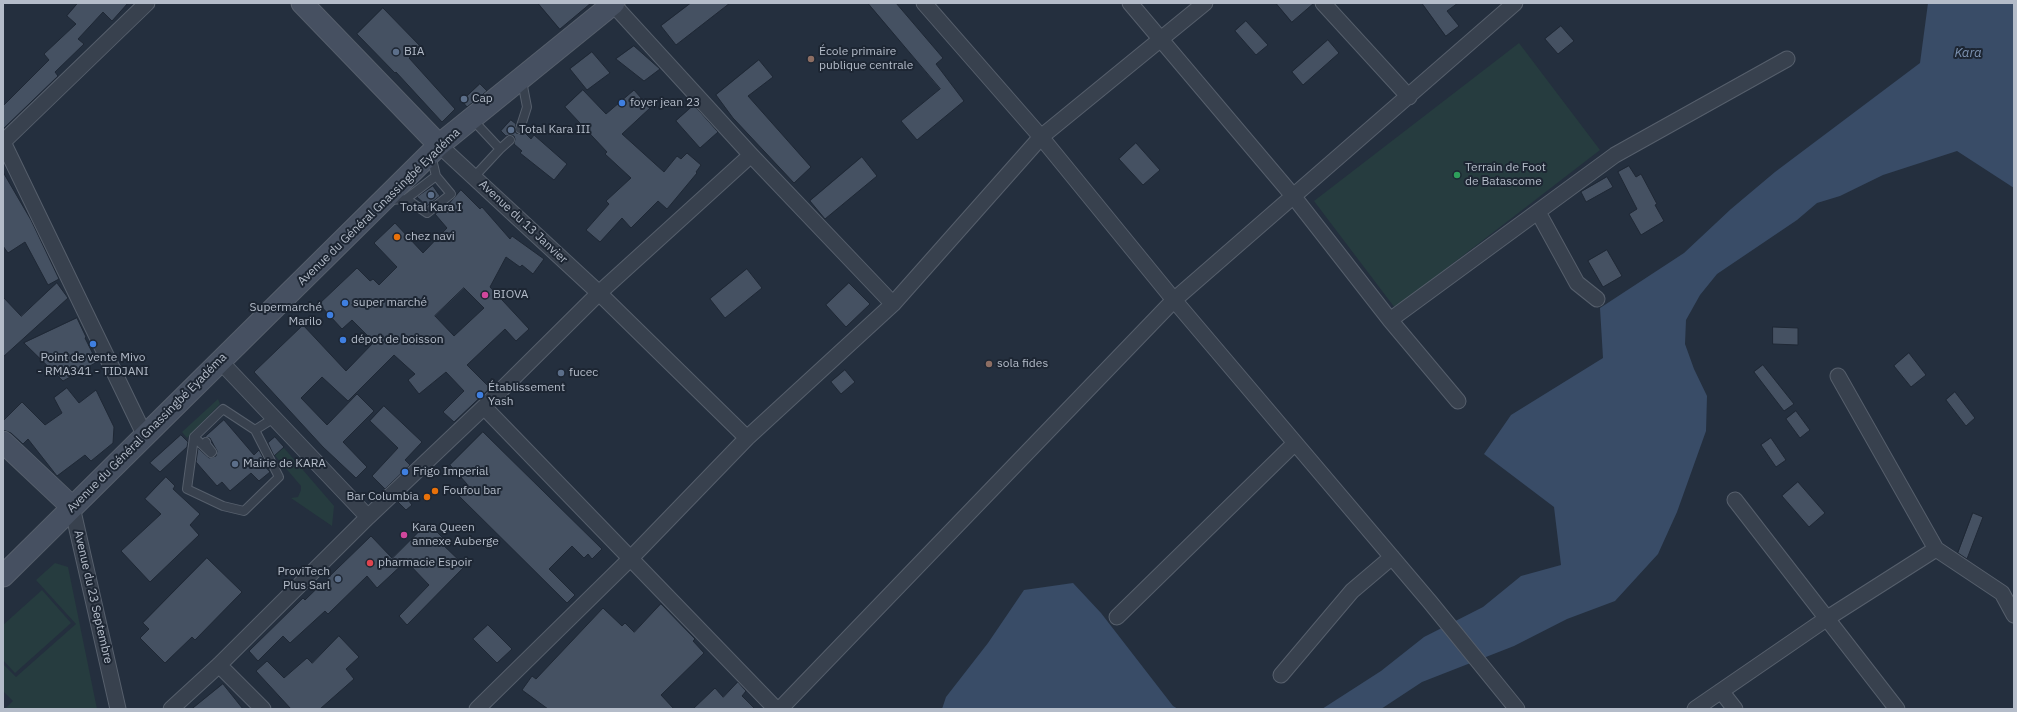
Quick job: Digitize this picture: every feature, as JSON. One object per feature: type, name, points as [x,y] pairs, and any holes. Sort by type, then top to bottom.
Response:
[{"type":"main road","name":"Avenue du 13 Janvier","points":[[302,3],[435,149]]},
{"type":"main road","name":"Avenue du Général Gnassingbé Eyadéma","points":[[3,576],[435,149],[613,3]]},
{"type":"main road","points":[[3,442],[72,507]]},
{"type":"street","points":[[145,436],[3,142],[146,3]]},
{"type":"street","points":[[613,3],[751,154],[892,304]]},
{"type":"street","points":[[924,3],[1041,137],[1174,300],[1430,602],[1517,709]]},
{"type":"street","points":[[1130,3],[1294,197],[1390,320],[1458,401]]},
{"type":"street","points":[[477,709],[631,558],[747,438],[892,304],[1041,137],[1162,40],[1205,3]]},
{"type":"street","points":[[1323,3],[1409,97]]},
{"type":"street","points":[[780,709],[1174,300],[1409,97],[1515,3]]},
{"type":"street","points":[[1390,320],[1615,155],[1787,59]]},
{"type":"street","name":"Avenue du 13 Janvier","points":[[435,149],[474,177],[599,293],[747,438]]},
{"type":"street","points":[[171,709],[219,665],[368,517],[484,407],[599,293],[751,154]]},
{"type":"street","points":[[1538,212],[1577,283],[1597,299]]},
{"type":"street","points":[[220,361],[368,517]]},
{"type":"street","points":[[1838,376],[1936,549],[2002,594],[2014,615]]},
{"type":"street","points":[[484,407],[776,709]]},
{"type":"street","points":[[1116,618],[1295,443]]},
{"type":"street","points":[[1736,500],[1826,619],[1897,709]]},
{"type":"street","name":"Avenue du 23 Septembre","points":[[72,507],[118,709]]},
{"type":"street","points":[[1695,709],[1826,619],[1936,549]]},
{"type":"street","points":[[1281,675],[1352,591],[1392,557]]},
{"type":"street","points":[[219,665],[263,709]]},
{"type":"street","points":[[1721,691],[1734,709]]},
{"type":"lane","points":[[520,129],[526,107],[522,78]]},
{"type":"lane","points":[[472,118],[500,150]]},
{"type":"lane","points":[[474,177],[510,140]]},
{"type":"lane","points":[[406,199],[427,213],[450,194],[436,176],[435,149]]},
{"type":"lane","points":[[383,201],[406,199],[436,176]]},
{"type":"lane","points":[[182,497],[187,490],[194,437],[223,409],[256,430],[279,477],[244,511],[223,506],[187,490]]},
{"type":"lane","points":[[256,430],[274,418]]},
{"type":"lane","points":[[194,437],[211,453],[212,452],[205,443],[206,442]]},
{"type":"green space","name":"Terrain de Foot de Batascome","points":[[1519,43],[1600,150],[1395,308],[1314,201]]},
{"type":"green space","points":[[218,399],[220,404],[187,438],[182,432]]},
{"type":"green space","points":[[284,448],[334,506],[332,526],[291,498],[298,497],[301,486],[272,452],[275,449],[278,452]]},
{"type":"green space","points":[[55,563],[68,567],[97,709],[5,709],[13,701],[3,691],[3,664],[16,677],[76,624],[36,580]]},
{"type":"green space","points":[[42,590],[71,623],[15,673],[3,660],[3,625]]},
{"type":"water","name":"Kara","points":[[1928,3],[2014,3],[2014,188],[1957,151],[1883,175],[1840,196],[1817,203],[1797,220],[1717,274],[1700,295],[1686,320],[1685,344],[1694,369],[1707,396],[1706,431],[1677,512],[1658,554],[1615,601],[1567,619],[1514,646],[1422,682],[1381,709],[1322,709],[1381,671],[1424,637],[1483,607],[1521,576],[1561,565],[1554,507],[1484,454],[1511,415],[1603,358],[1600,308],[1684,253],[1731,209],[1775,172],[1920,63]]},
{"type":"water","points":[[1073,583],[1101,613],[1173,706],[1178,709],[942,709],[946,697],[988,643],[1024,590]]},
{"type":"building","points":[[78,3],[128,3],[112,21],[103,12],[78,39],[84,44],[55,72],[58,76],[3,129],[3,106],[49,60],[44,54],[76,24],[67,16]]},
{"type":"building","points":[[538,3],[591,3],[560,29]]},
{"type":"building","points":[[691,3],[730,3],[676,45],[661,26]]},
{"type":"building","points":[[868,3],[896,3],[943,58],[936,64],[964,101],[917,140],[901,121],[940,89]]},
{"type":"building","points":[[1276,3],[1314,3],[1292,22]]},
{"type":"building","points":[[1422,3],[1458,3],[1447,11],[1459,26],[1446,36]]},
{"type":"building","points":[[383,8],[421,47],[409,58],[455,109],[442,122],[396,72],[395,73],[357,34]]},
{"type":"building","points":[[1246,21],[1268,45],[1256,55],[1235,31]]},
{"type":"building","points":[[1561,26],[1574,41],[1558,54],[1545,39]]},
{"type":"building","points":[[1328,40],[1339,53],[1303,85],[1292,72]]},
{"type":"building","points":[[634,46],[660,69],[644,81],[616,59]]},
{"type":"building","points":[[592,52],[610,73],[587,90],[570,69]]},
{"type":"building","points":[[759,60],[773,77],[748,96],[811,167],[794,183],[733,118],[716,95]]},
{"type":"building","points":[[480,84],[487,91],[467,107],[462,101]]},
{"type":"building","points":[[583,90],[606,114],[634,90],[650,108],[622,134],[664,172],[677,156],[681,159],[687,153],[701,165],[696,172],[697,173],[667,209],[658,201],[631,228],[622,218],[600,242],[586,230],[609,204],[606,201],[631,178],[605,154],[607,152],[565,107]]},
{"type":"building","points":[[694,105],[718,132],[700,148],[676,121]]},
{"type":"building","points":[[511,120],[516,124],[516,133],[521,134],[524,132],[531,139],[534,135],[567,164],[554,180],[520,153],[522,151],[514,144],[514,136],[506,136],[501,131]]},
{"type":"building","points":[[1136,143],[1160,170],[1143,185],[1119,159]]},
{"type":"building","points":[[862,157],[877,176],[825,219],[810,201]]},
{"type":"building","points":[[1629,166],[1636,177],[1641,174],[1664,221],[1641,235],[1629,214],[1637,209],[1618,172]]},
{"type":"building","points":[[3,172],[31,220],[59,279],[48,285],[25,242],[8,253],[3,246]]},
{"type":"building","points":[[1607,177],[1613,187],[1586,202],[1581,192]]},
{"type":"building","points":[[433,186],[440,196],[427,206],[417,197]]},
{"type":"building","points":[[461,190],[480,209],[482,207],[510,239],[512,236],[544,259],[533,274],[522,265],[520,267],[506,257],[490,287],[529,329],[516,341],[505,329],[467,365],[490,388],[454,422],[443,412],[464,391],[446,372],[419,394],[408,380],[415,374],[394,355],[348,401],[322,377],[301,398],[327,425],[357,394],[374,411],[343,442],[367,467],[356,478],[323,447],[254,372],[303,325],[346,371],[374,342],[352,320],[342,329],[319,304],[357,268],[370,281],[373,279],[379,285],[397,267],[374,243],[395,223],[423,253],[447,228],[435,214],[447,206]],"holes":[[[464,288],[484,308],[454,336],[435,316]]]},
{"type":"building","points":[[1607,250],[1622,276],[1603,287],[1588,261]]},
{"type":"building","points":[[747,269],[762,288],[725,318],[710,299]]},
{"type":"building","points":[[57,283],[68,298],[3,357],[3,297],[21,316]]},
{"type":"building","points":[[849,283],[870,304],[846,327],[826,305]]},
{"type":"building","points":[[77,318],[97,362],[63,381],[24,343]]},
{"type":"building","points":[[1773,327],[1798,328],[1798,345],[1773,344]]},
{"type":"building","points":[[1909,353],[1926,375],[1911,387],[1894,366]]},
{"type":"building","points":[[1763,365],[1794,404],[1784,411],[1754,372]]},
{"type":"building","points":[[845,370],[855,382],[841,394],[831,382]]},
{"type":"building","points":[[67,388],[79,403],[96,390],[114,427],[113,443],[91,461],[85,455],[57,476],[28,439],[23,444],[11,433],[3,430],[3,421],[22,402],[45,425],[62,413],[54,398]]},
{"type":"building","points":[[1955,392],[1975,418],[1966,426],[1946,400]]},
{"type":"building","points":[[384,406],[422,442],[405,460],[410,465],[385,489],[372,476],[398,448],[370,421]]},
{"type":"building","points":[[1796,411],[1810,430],[1800,438],[1786,419]]},
{"type":"building","points":[[224,420],[254,455],[259,450],[266,463],[264,465],[270,472],[259,481],[251,473],[230,491],[222,482],[217,486],[196,462],[198,448],[209,458],[216,456],[217,451],[210,438],[205,437]]},
{"type":"building","points":[[483,432],[602,549],[592,559],[588,554],[584,558],[572,546],[549,569],[575,595],[567,603],[457,494],[467,484],[450,465]]},
{"type":"building","points":[[181,435],[188,442],[187,447],[160,472],[150,463]]},
{"type":"building","points":[[275,437],[284,447],[274,456],[268,443]]},
{"type":"building","points":[[1771,438],[1786,460],[1776,467],[1761,445]]},
{"type":"building","points":[[166,477],[175,486],[173,489],[200,514],[190,525],[199,535],[150,582],[121,551],[161,514],[145,499]]},
{"type":"building","points":[[1798,482],[1825,513],[1809,527],[1782,496]]},
{"type":"building","points":[[404,495],[412,505],[406,510],[397,501]]},
{"type":"building","points":[[1973,513],[1983,517],[1967,559],[1958,553]]},
{"type":"building","points":[[428,523],[443,538],[440,542],[465,566],[407,625],[399,616],[429,585],[406,561],[377,588],[367,576],[328,614],[325,611],[290,643],[283,636],[258,661],[249,651],[303,598],[305,600],[371,536],[392,558]]},
{"type":"building","points":[[207,558],[242,592],[195,640],[192,637],[165,663],[140,638],[149,629],[143,623]]},
{"type":"building","points":[[661,604],[695,639],[693,641],[704,653],[661,695],[674,709],[548,709],[522,690],[532,676],[536,679],[603,608],[622,626],[625,623],[634,632]]},
{"type":"building","points":[[488,625],[512,649],[497,663],[473,639]]},
{"type":"building","points":[[339,636],[359,657],[346,669],[354,679],[320,709],[291,709],[256,671],[267,661],[284,678],[307,658],[312,663]]},
{"type":"building","points":[[738,682],[746,691],[742,696],[755,709],[693,709],[715,688],[723,697]]},
{"type":"building","points":[[223,684],[243,709],[192,709]]},
{"type":"place","name":"BIA","points":[[396,52]]},
{"type":"place","name":"École primaire publique centrale","points":[[811,59]]},
{"type":"place","name":"Cap","points":[[464,99]]},
{"type":"place","name":"foyer jean 23","points":[[622,103]]},
{"type":"place","name":"Total Kara III","points":[[511,130]]},
{"type":"place","name":"Terrain de Foot de Batascome","points":[[1457,175]]},
{"type":"place","name":"Total Kara I","points":[[431,195]]},
{"type":"place","name":"chez navi","points":[[397,237]]},
{"type":"place","name":"BIOVA","points":[[485,295]]},
{"type":"place","name":"super marché","points":[[345,303]]},
{"type":"place","name":"Supermarché Marilo","points":[[330,315]]},
{"type":"place","name":"dépot de boisson","points":[[343,340]]},
{"type":"place","name":"Point de vente Mivo - RMA341 - TIDJANI","points":[[93,344]]},
{"type":"place","name":"sola fides","points":[[989,364]]},
{"type":"place","name":"fucec","points":[[561,373]]},
{"type":"place","name":"Établissement Yash","points":[[480,395]]},
{"type":"place","name":"Mairie de KARA","points":[[235,464]]},
{"type":"place","name":"Frigo Imperial","points":[[405,472]]},
{"type":"place","name":"Foufou bar","points":[[435,491]]},
{"type":"place","name":"Bar Columbia","points":[[427,497]]},
{"type":"place","name":"Kara Queen annexe Auberge","points":[[404,535]]},
{"type":"place","name":"pharmacie Espoir","points":[[370,563]]},
{"type":"place","name":"ProviTech Plus Sarl","points":[[338,579]]}]
